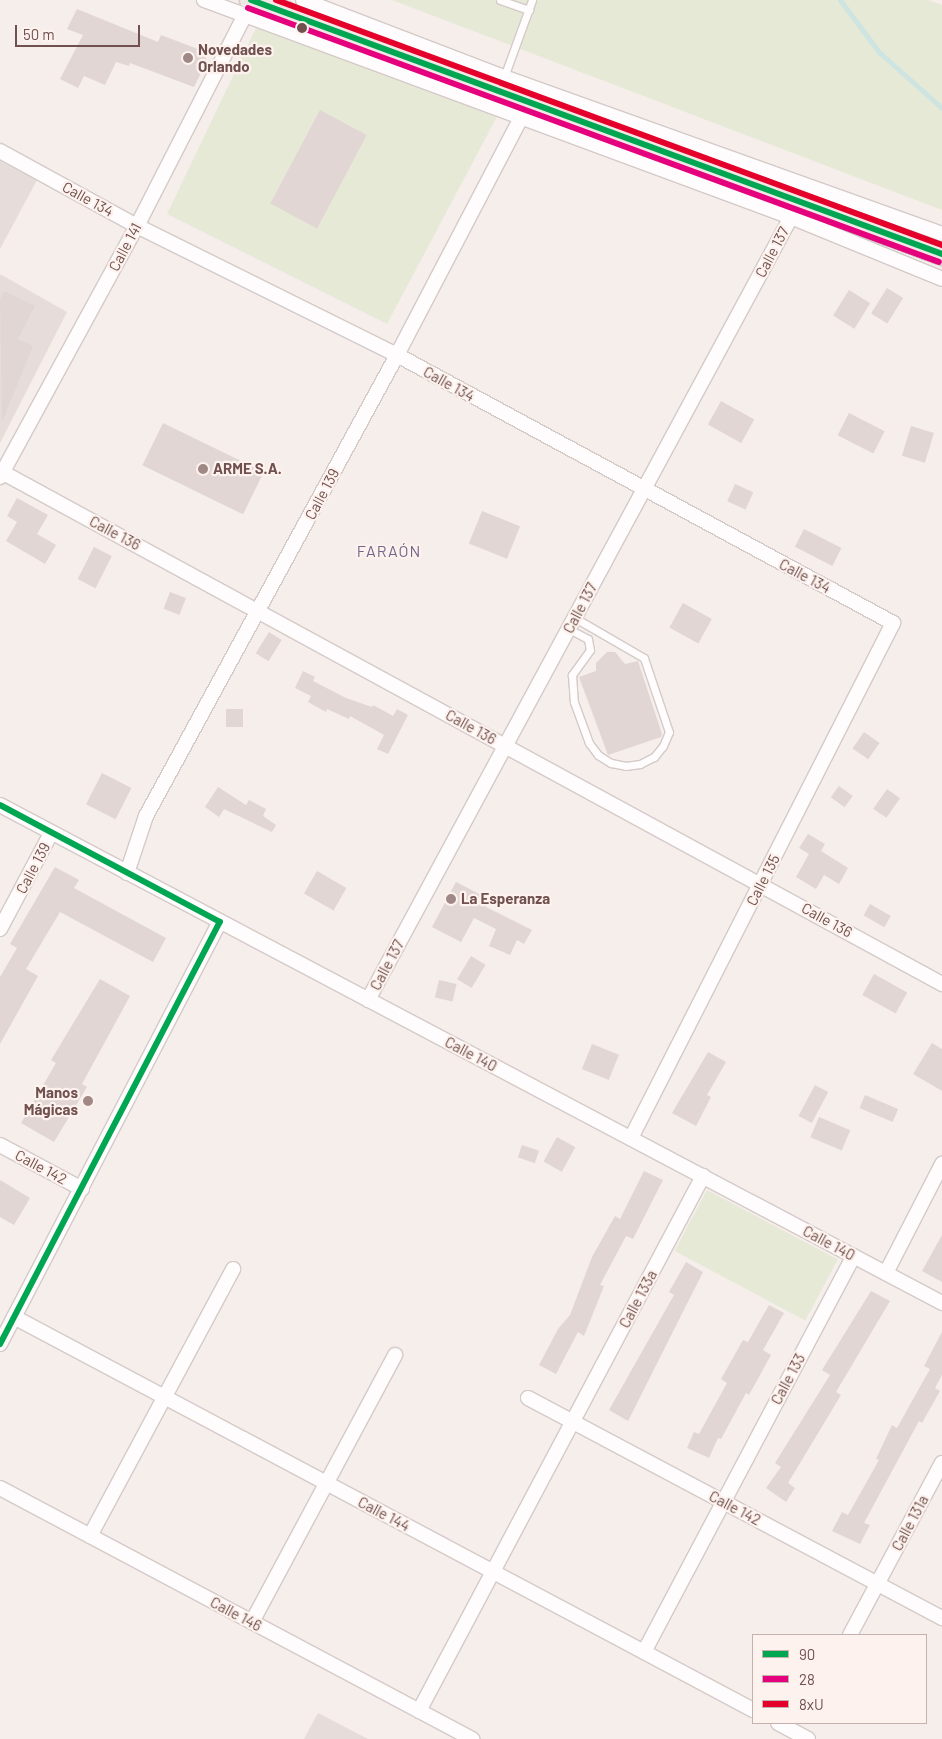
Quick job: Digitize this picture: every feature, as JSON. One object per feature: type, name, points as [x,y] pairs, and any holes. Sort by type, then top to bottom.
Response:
[{"type":"highway","points":[[248,8],[715,171],[940,246]]},
{"type":"street","points":[[204,0],[248,8],[522,116],[715,171]]},
{"type":"street","points":[[303,0],[504,77],[715,171],[792,217],[942,279]]},
{"type":"street","name":"Calle 141","points":[[1,473],[137,226],[248,8]]},
{"type":"street","name":"Calle 139","points":[[127,873],[146,816],[259,611],[522,116]]},
{"type":"street","name":"Calle 134","points":[[0,152],[137,226],[396,355],[894,623]]},
{"type":"street","name":"Calle 137","points":[[368,1000],[792,217]]},
{"type":"street","name":"Calle 136","points":[[1,473],[259,611],[942,984]]},
{"type":"street","name":"Calle 135","points":[[631,1138],[894,623]]},
{"type":"street","name":"Calle 140","points":[[0,805],[942,1303]]},
{"type":"street","name":"Calle 139","points":[[0,929],[51,833]]},
{"type":"street","points":[[0,1344],[220,922]]},
{"type":"street","name":"Calle 142","points":[[0,1145],[82,1189]]},
{"type":"street","points":[[886,1273],[942,1164]]},
{"type":"street","name":"Calle 133a","points":[[419,1710],[703,1176]]},
{"type":"street","name":"Calle 133","points":[[644,1652],[854,1256]]},
{"type":"street","points":[[90,1536],[233,1269]]},
{"type":"street","name":"Calle 144","points":[[14,1317],[752,1709]]},
{"type":"street","points":[[252,1622],[395,1355]]},
{"type":"street","name":"Calle 142","points":[[528,1398],[942,1618]]},
{"type":"street","name":"Calle 131a","points":[[851,1634],[942,1463]]},
{"type":"street","name":"Calle 146","points":[[0,1488],[472,1739]]},
{"type":"street","points":[[780,1724],[802,1734]]},
{"type":"lane","points":[[500,0],[529,10]]},
{"type":"lane","points":[[504,77],[532,0]]},
{"type":"lane","points":[[572,624],[644,658],[668,732],[664,746],[654,757],[626,766],[611,763],[598,755],[589,743],[574,702],[572,674],[590,650],[588,639],[572,624]]},
{"type":"shaded area","points":[[0,161],[37,180],[0,249]]},
{"type":"shaded area","points":[[0,274],[67,312],[0,443]]},
{"type":"shaded area","points":[[318,1713],[368,1739],[304,1739]]},
{"type":"green space","points":[[392,0],[928,0],[942,5],[942,210]]},
{"type":"green space","points":[[256,28],[499,113],[387,324],[167,214]]},
{"type":"green space","points":[[707,1190],[838,1259],[805,1320],[675,1251]]},
{"type":"building","points":[[77,9],[158,42],[161,35],[203,51],[207,61],[194,87],[130,63],[129,66],[116,62],[105,85],[84,76],[78,88],[60,79],[83,35],[67,29]]},
{"type":"building","points":[[320,110],[367,135],[317,228],[270,204]]},
{"type":"building","points":[[887,288],[903,298],[887,324],[871,313]]},
{"type":"building","points":[[849,290],[870,303],[854,329],[833,315]]},
{"type":"building","points":[[4,291],[35,306],[18,339],[33,346],[2,422],[0,299]]},
{"type":"building","points":[[721,401],[754,419],[741,443],[708,425]]},
{"type":"building","points":[[849,413],[885,431],[873,453],[838,435]]},
{"type":"building","name":"ARME S.A.","points":[[163,423],[264,472],[243,514],[142,465]]},
{"type":"building","points":[[911,426],[934,433],[925,463],[902,456]]},
{"type":"building","points":[[735,484],[753,492],[746,509],[727,501]]},
{"type":"building","points":[[17,498],[48,515],[37,534],[56,545],[45,564],[6,541],[17,522],[7,516]]},
{"type":"building","points":[[482,511],[520,526],[507,559],[469,543]]},
{"type":"building","points":[[804,529],[841,548],[832,566],[795,547]]},
{"type":"building","points":[[94,547],[112,556],[95,588],[78,579]]},
{"type":"building","points":[[170,592],[186,598],[179,615],[164,609]]},
{"type":"building","points":[[683,603],[712,619],[698,643],[669,627]]},
{"type":"building","points":[[269,632],[282,640],[268,661],[256,653]]},
{"type":"building","points":[[607,652],[615,652],[625,664],[638,661],[662,734],[661,737],[608,755],[579,677],[596,671],[596,663]]},
{"type":"building","points":[[303,671],[315,677],[313,681],[346,698],[372,707],[373,705],[393,716],[397,709],[408,715],[388,754],[377,749],[384,735],[350,716],[349,719],[327,709],[326,712],[308,702],[311,696],[295,688]]},
{"type":"building","points":[[226,709],[243,709],[243,727],[226,727]]},
{"type":"building","points":[[864,732],[880,743],[868,759],[853,748]]},
{"type":"building","points":[[102,773],[131,788],[116,819],[86,804]]},
{"type":"building","points":[[839,786],[853,796],[845,807],[831,797]]},
{"type":"building","points":[[218,787],[246,805],[249,800],[266,809],[263,816],[276,825],[272,832],[224,809],[219,817],[205,807]]},
{"type":"building","points":[[887,789],[900,798],[886,818],[873,809]]},
{"type":"building","points":[[808,834],[825,844],[821,851],[848,868],[839,884],[824,875],[816,889],[796,877],[809,854],[799,848]]},
{"type":"building","points":[[55,867],[79,880],[74,888],[166,938],[153,962],[60,912],[26,969],[38,976],[0,1044],[0,977],[17,948],[10,944]]},
{"type":"building","points":[[317,871],[346,888],[333,911],[304,894]]},
{"type":"building","points":[[456,882],[489,899],[486,907],[532,930],[524,944],[517,940],[510,955],[489,946],[496,929],[474,918],[461,942],[432,927]]},
{"type":"building","points":[[870,904],[891,916],[884,927],[864,915]]},
{"type":"building","points":[[471,956],[486,965],[472,988],[457,979]]},
{"type":"building","points":[[874,974],[907,992],[896,1013],[862,995]]},
{"type":"building","points":[[100,979],[130,996],[82,1084],[87,1087],[54,1142],[21,1123],[56,1063],[51,1060]]},
{"type":"building","points":[[439,980],[457,984],[452,1002],[435,998]]},
{"type":"building","points":[[932,1043],[942,1049],[942,1091],[913,1074]]},
{"type":"building","points":[[592,1044],[619,1055],[609,1080],[582,1069]]},
{"type":"building","points":[[708,1052],[726,1062],[707,1095],[711,1097],[696,1126],[672,1113]]},
{"type":"building","points":[[815,1085],[828,1092],[812,1123],[799,1116]]},
{"type":"building","points":[[865,1095],[898,1109],[893,1122],[860,1108]]},
{"type":"building","points":[[819,1117],[850,1130],[842,1151],[810,1137]]},
{"type":"building","points":[[557,1137],[575,1147],[562,1172],[543,1161]]},
{"type":"building","points":[[522,1145],[539,1151],[535,1163],[518,1157]]},
{"type":"building","points":[[644,1171],[663,1180],[633,1239],[626,1236],[600,1285],[604,1286],[584,1336],[578,1332],[556,1374],[539,1365],[558,1329],[570,1315],[592,1257],[615,1216],[620,1219]]},
{"type":"building","points":[[0,1180],[30,1198],[14,1225],[0,1217]]},
{"type":"building","points":[[942,1235],[942,1282],[922,1271]]},
{"type":"building","points":[[686,1262],[703,1272],[628,1421],[609,1410],[674,1295],[669,1292]]},
{"type":"building","points":[[871,1291],[890,1301],[836,1392],[841,1395],[788,1483],[795,1488],[786,1502],[766,1488],[781,1467],[775,1463],[830,1375],[822,1370]]},
{"type":"building","points":[[769,1305],[784,1313],[763,1350],[771,1355],[749,1395],[746,1393],[721,1439],[718,1438],[709,1458],[687,1448],[694,1432],[699,1434],[727,1383],[721,1379],[743,1340],[748,1342]]},
{"type":"building","points":[[942,1332],[942,1375],[935,1388],[940,1391],[922,1423],[919,1421],[864,1523],[870,1525],[860,1544],[832,1531],[842,1512],[848,1515],[879,1460],[876,1459],[892,1425],[897,1428],[930,1369],[924,1366]]},
{"type":"waterway","points":[[840,0],[879,52],[942,108]]},
{"type":"transit line","name":"90","points":[[251,0],[942,254]]},
{"type":"transit line","name":"8xU","points":[[276,0],[942,245]]},
{"type":"transit line","name":"28","points":[[248,8],[939,262]]},
{"type":"transit line","name":"90","points":[[0,805],[220,922]]},
{"type":"transit line","name":"90","points":[[0,1344],[220,922]]},
{"type":"place","name":"Novedades Orlando","points":[[188,58]]},
{"type":"place","name":"ARME S.A.","points":[[203,469]]},
{"type":"place","name":"La Esperanza","points":[[451,899]]},
{"type":"place","name":"Manos Mágicas","points":[[88,1101]]},
{"type":"district","name":"FARAÓN","points":[[389,551]]}]
